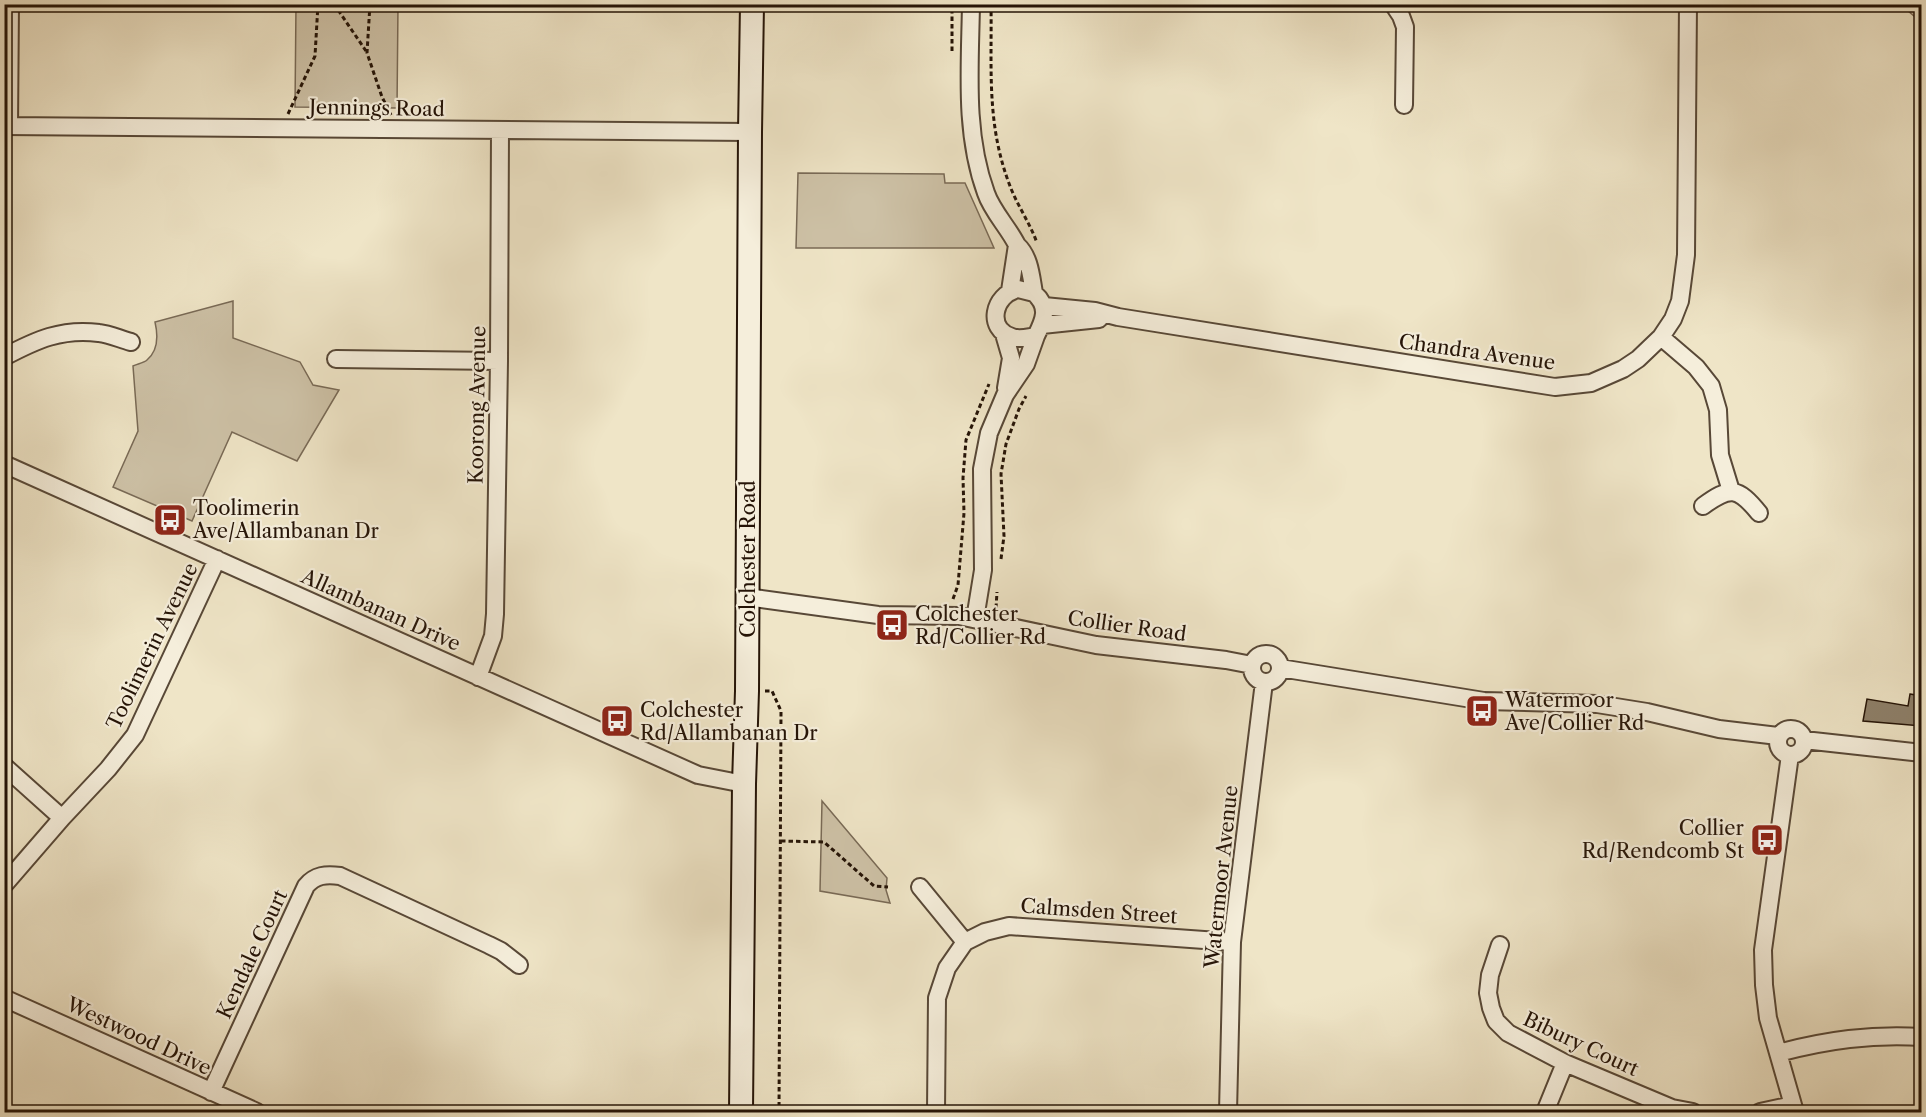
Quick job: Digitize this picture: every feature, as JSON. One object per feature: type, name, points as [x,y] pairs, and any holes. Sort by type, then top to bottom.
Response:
[{"type":"main road","name":"Colchester Road","points":[[741,1113],[747,691],[752,4]]},
{"type":"street","points":[[7,126],[10,4]]},
{"type":"street","points":[[971,4],[969,106],[975,159],[987,196],[1023,251],[1045,312],[1026,364],[1005,395],[988,433],[982,469],[983,570],[975,619]]},
{"type":"street","points":[[1393,4],[1405,27],[1404,105]]},
{"type":"street","name":"Chandra Avenue","points":[[1039,299],[1118,317],[1555,387],[1591,383],[1607,378],[1638,359],[1661,337],[1673,319],[1680,301],[1684,278],[1688,4]]},
{"type":"street","name":"Jennings Road","points":[[7,126],[750,132]]},
{"type":"street","name":"Koorong Avenue","points":[[478,677],[493,636],[494,625],[501,130]]},
{"type":"street","points":[[1010,291],[1017,245]]},
{"type":"street","points":[[1005,395],[1011,358],[995,311],[1002,297],[1017,289],[1039,299]]},
{"type":"street","name":"Chandra Avenue","points":[[1039,331],[1118,317]]},
{"type":"street","points":[[4,357],[34,341],[68,331],[100,333],[131,342]]},
{"type":"street","points":[[1004,334],[1019,339],[1039,331]]},
{"type":"street","points":[[1661,337],[1696,367],[1711,387],[1718,410],[1720,455],[1731,491]]},
{"type":"street","points":[[336,358],[499,361]]},
{"type":"street","name":"Allambanan Drive","points":[[4,464],[698,775],[744,784]]},
{"type":"street","points":[[1703,506],[1718,495],[1731,491],[1745,496],[1759,513]]},
{"type":"street","name":"Toolimerin Avenue","points":[[4,885],[108,769],[135,735],[217,559]]},
{"type":"street","name":"Collier Road","points":[[747,597],[878,615],[960,616],[1096,645],[1252,665]]},
{"type":"street","points":[[1261,654],[1268,654],[1279,661],[1280,668],[1274,680],[1264,682],[1256,678],[1251,670],[1252,665],[1255,658],[1261,654]]},
{"type":"street","points":[[1280,668],[1484,701],[1597,704],[1647,712],[1719,729],[1778,736],[1785,730],[1793,729],[1800,732],[1804,740],[1802,749],[1799,753],[1790,755],[1782,752],[1778,748],[1778,736]]},
{"type":"street","name":"Watermoor Avenue","points":[[1228,1113],[1232,942],[1264,682]]},
{"type":"street","points":[[1804,740],[1922,753]]},
{"type":"street","points":[[1760,1113],[1794,1109],[1768,1018],[1763,950],[1790,755]]},
{"type":"street","points":[[4,766],[62,818]]},
{"type":"street","name":"Kendale Court","points":[[211,1092],[306,886],[319,876],[330,874],[340,876],[489,945],[519,965]]},
{"type":"street","points":[[920,887],[965,942],[947,968],[937,998],[936,1113]]},
{"type":"street","name":"Calmsden Street","points":[[965,942],[986,932],[1010,926],[1232,942]]},
{"type":"street","name":"Bibury Court","points":[[1500,945],[1488,993],[1496,1021],[1508,1033],[1565,1063],[1672,1108],[1693,1113]]},
{"type":"street","name":"Westwood Drive","points":[[4,998],[257,1113]]},
{"type":"street","points":[[1778,1053],[1817,1043],[1864,1036],[1922,1037]]},
{"type":"street","points":[[1545,1113],[1565,1063]]},
{"type":"path","points":[[282,128],[315,56],[318,4]]},
{"type":"path","points":[[334,4],[367,53],[382,97],[398,129]]},
{"type":"path","points":[[367,53],[370,4]]},
{"type":"path","points":[[952,4],[952,57]]},
{"type":"path","points":[[953,598],[957,585],[964,513],[963,478],[966,440],[992,379]]},
{"type":"path","points":[[771,691],[781,711],[779,1113]]},
{"type":"path","points":[[781,841],[824,842],[874,886],[888,887]]},
{"type":"shaded area","points":[[296,5],[398,5],[397,108],[295,107]]},
{"type":"shaded area","points":[[1901,5],[1921,5],[1921,22]]},
{"type":"shaded area","points":[[798,173],[944,174],[945,183],[965,183],[994,248],[796,248]]},
{"type":"shaded area","points":[[233,301],[233,338],[300,362],[313,385],[339,390],[297,461],[232,432],[192,521],[113,487],[138,431],[133,366],[146,361],[154,352],[157,337],[155,322]]},
{"type":"shaded area","points":[[822,801],[887,878],[886,890],[890,903],[820,891]]},
{"type":"building","points":[[1910,694],[1922,696],[1922,726],[1863,721],[1867,699],[1908,706]]},
{"type":"place","name":"Toolimerin Ave/Allambanan Dr","points":[[170,520]]},
{"type":"place","name":"Colchester Rd/Collier Rd","points":[[892,625]]},
{"type":"place","name":"Watermoor Ave/Collier Rd","points":[[1482,711]]},
{"type":"place","name":"Colchester Rd/Allambanan Dr","points":[[617,721]]},
{"type":"place","name":"Collier Rd/Rendcomb St","points":[[1767,840]]}]
